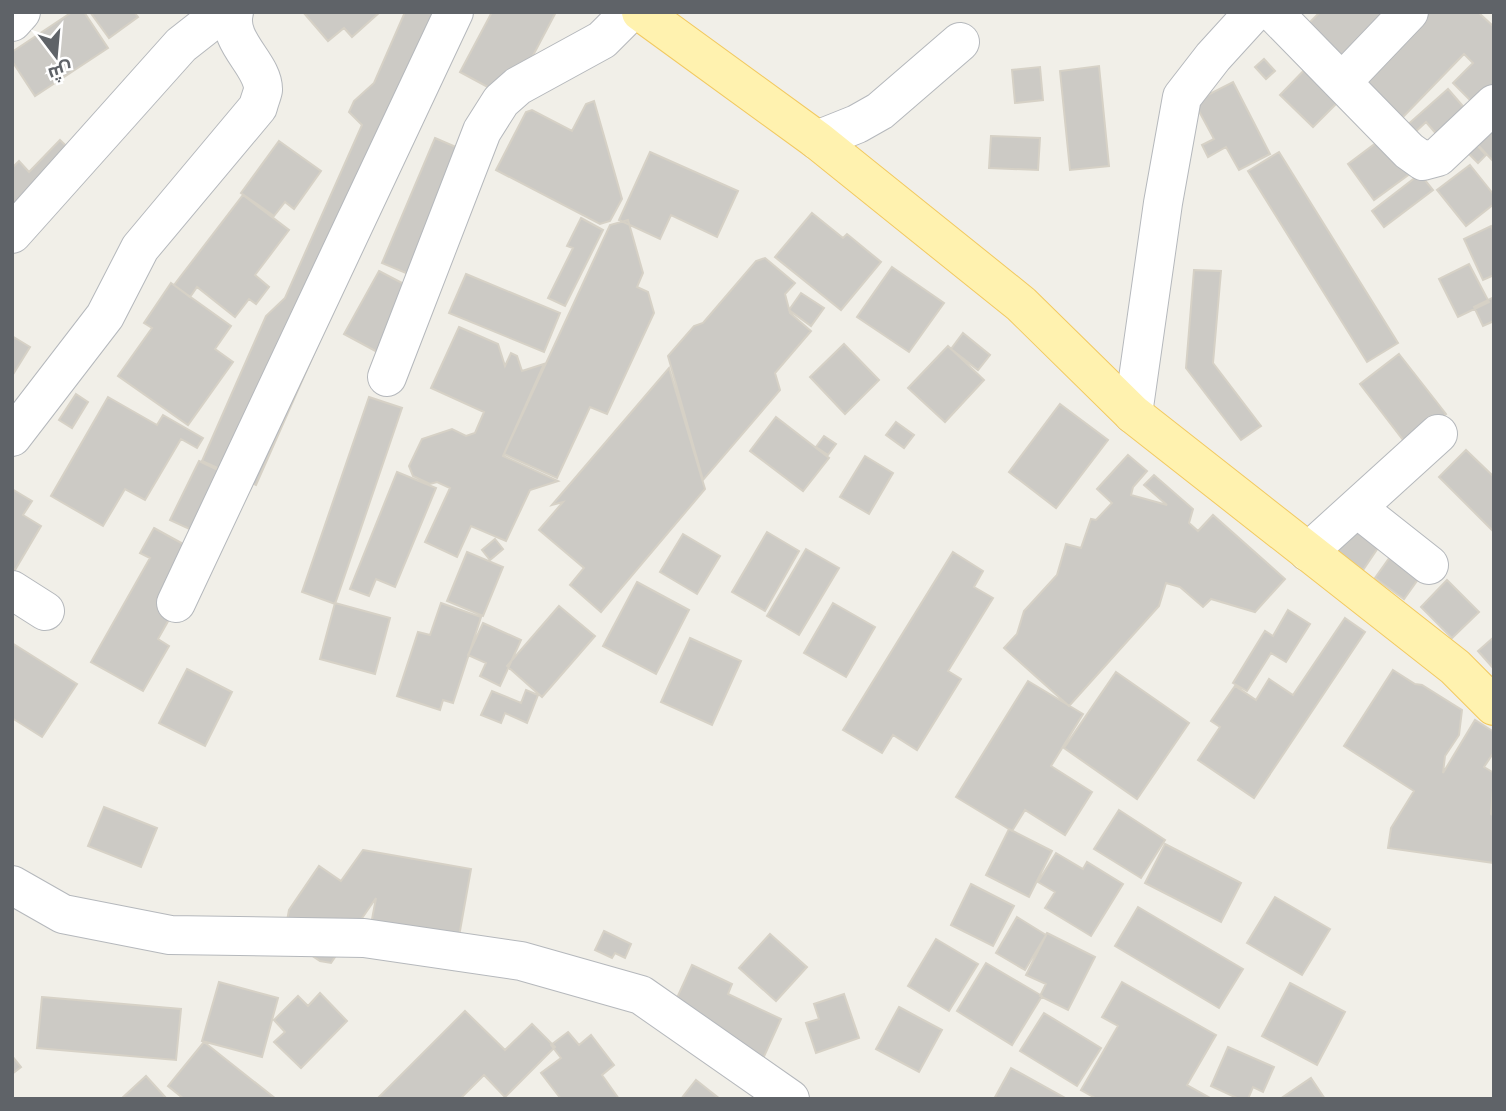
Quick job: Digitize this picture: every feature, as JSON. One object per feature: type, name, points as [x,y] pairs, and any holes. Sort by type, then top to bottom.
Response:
[{"type":"main road","points":[[652,16],[817,140],[1021,304],[1133,414],[1455,667],[1492,702]]},
{"type":"street","points":[[12,22],[21,12]]},
{"type":"street","points":[[12,234],[181,45],[223,12]]},
{"type":"street","points":[[12,437],[105,316],[140,248],[258,107],[263,90],[260,78],[235,34],[232,17],[234,12]]},
{"type":"street","points":[[176,603],[454,12]]},
{"type":"street","points":[[1133,414],[1163,203],[1182,97],[1213,57],[1254,12]]},
{"type":"street","points":[[1273,12],[1409,152],[1423,161],[1438,157],[1494,104]]},
{"type":"street","points":[[1342,82],[1409,12]]},
{"type":"street","points":[[387,377],[482,131],[501,100],[518,86],[652,16]]},
{"type":"street","points":[[817,140],[857,124],[880,111],[960,42]]},
{"type":"street","points":[[1308,552],[1438,434]]},
{"type":"street","points":[[1357,508],[1429,565]]},
{"type":"street","points":[[12,590],[45,611]]},
{"type":"street","points":[[12,885],[63,914],[170,935],[364,938],[521,961],[641,995],[790,1099]]},
{"type":"building","points":[[72,12],[84,12],[108,48],[35,96],[12,61],[12,52]]},
{"type":"building","points":[[90,12],[134,12],[138,17],[109,38]]},
{"type":"building","points":[[303,12],[380,12],[352,37],[344,28],[328,41]]},
{"type":"building","points":[[405,12],[463,12],[256,485],[202,461],[266,316],[285,298],[362,125],[349,112],[354,101],[374,83]]},
{"type":"building","points":[[492,12],[556,12],[510,99],[460,72]]},
{"type":"building","points":[[1320,12],[1396,12],[1342,64],[1306,26]]},
{"type":"building","points":[[1422,12],[1478,12],[1494,27],[1494,85],[1475,105],[1453,83],[1473,63],[1464,54],[1402,118],[1359,76]]},
{"type":"building","points":[[1264,59],[1275,71],[1266,79],[1255,67]]},
{"type":"building","points":[[1315,59],[1348,92],[1313,127],[1280,95]]},
{"type":"building","points":[[1099,66],[1109,166],[1070,170],[1060,71]]},
{"type":"building","points":[[1040,67],[1043,100],[1015,103],[1012,70]]},
{"type":"building","points":[[1233,82],[1270,154],[1239,170],[1226,147],[1208,157],[1202,145],[1214,139],[1194,102]]},
{"type":"building","points":[[1448,89],[1474,119],[1445,144],[1426,122],[1412,135],[1405,127]]},
{"type":"building","points":[[594,101],[622,199],[610,221],[600,224],[496,170],[526,112],[532,110],[572,131],[586,104]]},
{"type":"building","points":[[1494,122],[1494,162],[1474,141]]},
{"type":"building","points":[[991,136],[1040,138],[1038,170],[989,168]]},
{"type":"building","points":[[1384,137],[1411,173],[1374,200],[1348,164]]},
{"type":"building","points":[[435,138],[479,157],[425,281],[382,263]]},
{"type":"building","points":[[60,140],[83,162],[12,234],[12,168],[19,161],[29,172]]},
{"type":"building","points":[[279,141],[321,171],[294,209],[285,202],[274,216],[241,193]]},
{"type":"building","points":[[1475,143],[1486,155],[1478,163],[1466,151]]},
{"type":"building","points":[[650,152],[738,191],[717,237],[671,215],[660,239],[619,220]]},
{"type":"building","points":[[1279,152],[1398,343],[1367,362],[1248,171]]},
{"type":"building","points":[[1470,165],[1494,195],[1494,204],[1466,226],[1437,190]]},
{"type":"building","points":[[1420,174],[1433,190],[1384,227],[1372,211]]},
{"type":"building","points":[[243,195],[289,230],[255,275],[269,287],[256,304],[249,299],[235,317],[197,287],[190,297],[174,285]]},
{"type":"building","points":[[812,213],[843,238],[847,234],[881,262],[841,310],[775,257]]},
{"type":"building","points":[[581,218],[603,230],[565,306],[548,298],[573,248],[567,246]]},
{"type":"building","points":[[628,220],[643,273],[637,287],[648,292],[654,313],[607,414],[590,407],[557,478],[504,454],[610,225]]},
{"type":"building","points":[[1491,226],[1494,232],[1494,275],[1483,280],[1464,239]]},
{"type":"building","points":[[765,258],[795,283],[785,294],[790,313],[811,331],[775,373],[780,390],[703,480],[668,356],[694,326],[703,323],[756,261]]},
{"type":"building","points":[[1469,264],[1489,302],[1458,317],[1439,279]]},
{"type":"building","points":[[892,267],[944,303],[909,352],[857,317]]},
{"type":"building","points":[[1194,270],[1221,271],[1213,363],[1261,426],[1241,440],[1186,368]]},
{"type":"building","points":[[379,271],[425,295],[390,359],[344,334]]},
{"type":"building","points":[[466,274],[560,313],[544,352],[449,313]]},
{"type":"building","points":[[171,283],[231,326],[215,349],[233,362],[188,425],[118,376],[152,328],[144,323]]},
{"type":"building","points":[[801,293],[824,308],[811,326],[789,310]]},
{"type":"building","points":[[1494,297],[1494,321],[1483,326],[1474,307]]},
{"type":"building","points":[[459,327],[498,344],[505,366],[511,353],[517,356],[522,371],[544,364],[503,456],[558,481],[530,490],[506,541],[471,526],[457,557],[425,542],[450,488],[437,482],[430,484],[413,476],[409,466],[422,439],[452,429],[466,436],[475,433],[484,412],[431,388]]},
{"type":"building","points":[[963,333],[990,355],[978,370],[951,349]]},
{"type":"building","points":[[12,336],[30,347],[12,376]]},
{"type":"building","points":[[844,344],[879,380],[845,414],[810,377]]},
{"type":"building","points":[[948,346],[984,380],[945,422],[908,388]]},
{"type":"building","points":[[1399,354],[1446,414],[1407,445],[1360,384]]},
{"type":"building","points":[[669,368],[705,489],[601,612],[570,585],[584,568],[539,530],[563,502],[552,505]]},
{"type":"building","points":[[76,394],[88,402],[72,428],[59,420]]},
{"type":"building","points":[[108,397],[157,425],[163,415],[203,438],[197,448],[181,439],[145,500],[125,489],[103,526],[51,496]]},
{"type":"building","points":[[369,397],[402,408],[335,604],[302,592]]},
{"type":"building","points":[[1060,404],[1108,440],[1056,508],[1009,472]]},
{"type":"building","points":[[776,417],[829,458],[803,491],[750,451]]},
{"type":"building","points":[[896,422],[914,435],[904,448],[886,435]]},
{"type":"building","points":[[824,436],[836,444],[828,455],[816,447]]},
{"type":"building","points":[[1466,450],[1494,477],[1494,532],[1439,477]]},
{"type":"building","points":[[1128,455],[1147,471],[1133,487],[1131,495],[1167,505],[1144,485],[1154,475],[1193,509],[1189,523],[1198,531],[1213,515],[1285,579],[1255,612],[1211,599],[1203,607],[1180,587],[1166,583],[1159,606],[1069,706],[1004,648],[1017,634],[1024,611],[1057,575],[1066,544],[1081,548],[1091,519],[1096,520],[1112,503],[1097,489]]},
{"type":"building","points":[[865,456],[893,473],[869,514],[840,497]]},
{"type":"building","points":[[199,461],[237,479],[209,538],[170,520]]},
{"type":"building","points":[[397,472],[436,488],[395,587],[376,579],[369,596],[350,589]]},
{"type":"building","points":[[12,489],[32,501],[23,515],[41,526],[15,570],[12,568]]},
{"type":"building","points":[[1357,521],[1384,539],[1363,570],[1336,551]]},
{"type":"building","points":[[154,528],[205,556],[158,639],[169,646],[143,691],[91,662],[150,558],[140,553]]},
{"type":"building","points":[[767,532],[799,551],[765,611],[732,592]]},
{"type":"building","points":[[683,534],[720,556],[697,594],[660,572]]},
{"type":"building","points":[[495,539],[503,549],[490,560],[482,550]]},
{"type":"building","points":[[806,549],[839,568],[799,635],[767,616]]},
{"type":"building","points":[[1395,550],[1424,571],[1404,599],[1375,578]]},
{"type":"building","points":[[467,552],[503,567],[483,616],[447,601]]},
{"type":"building","points":[[953,552],[983,571],[974,587],[993,598],[948,671],[961,679],[917,750],[893,735],[882,753],[843,730]]},
{"type":"building","points":[[1447,580],[1479,612],[1452,638],[1421,607]]},
{"type":"building","points":[[637,582],[689,610],[656,674],[603,646]]},
{"type":"building","points":[[335,603],[390,618],[375,674],[320,659]]},
{"type":"building","points":[[441,603],[481,617],[453,703],[443,700],[440,710],[397,696],[418,632],[430,635]]},
{"type":"building","points":[[833,603],[875,627],[846,677],[804,653]]},
{"type":"building","points":[[559,606],[595,636],[542,697],[507,666]]},
{"type":"building","points":[[1288,610],[1310,624],[1286,662],[1271,653],[1247,691],[1233,683],[1265,631],[1273,636]]},
{"type":"building","points":[[1345,618],[1365,632],[1254,798],[1198,760],[1220,727],[1211,721],[1235,686],[1256,700],[1269,679],[1293,695]]},
{"type":"building","points":[[483,623],[521,640],[500,686],[480,676],[486,663],[468,655]]},
{"type":"building","points":[[1494,637],[1494,669],[1478,651]]},
{"type":"building","points":[[690,638],[741,661],[712,725],[661,702]]},
{"type":"building","points":[[12,643],[77,684],[42,737],[12,718]]},
{"type":"building","points":[[187,669],[232,692],[205,746],[159,723]]},
{"type":"building","points":[[1393,670],[1462,710],[1459,735],[1445,756],[1443,773],[1475,720],[1494,732],[1494,752],[1484,767],[1494,773],[1491,814],[1494,816],[1494,863],[1388,848],[1391,828],[1414,791],[1344,746]]},
{"type":"building","points":[[1116,672],[1189,723],[1137,799],[1064,748]]},
{"type":"building","points":[[1028,681],[1083,714],[1051,766],[1092,792],[1065,835],[1025,810],[1012,831],[956,797]]},
{"type":"building","points":[[526,690],[538,695],[527,723],[505,713],[501,723],[481,715],[492,691],[521,703]]},
{"type":"building","points":[[104,807],[157,828],[141,867],[88,846]]},
{"type":"building","points":[[1119,810],[1165,840],[1141,878],[1094,849]]},
{"type":"building","points":[[1009,829],[1052,851],[1029,897],[986,875]]},
{"type":"building","points":[[1165,844],[1241,883],[1221,922],[1145,883]]},
{"type":"building","points":[[363,850],[471,869],[453,970],[367,946],[376,898],[331,963],[320,961],[284,937],[289,910],[319,866],[341,881]]},
{"type":"building","points":[[1056,853],[1083,869],[1087,862],[1123,884],[1091,936],[1045,908],[1055,892],[1038,882]]},
{"type":"building","points":[[971,884],[1014,906],[993,946],[951,925]]},
{"type":"building","points":[[1275,897],[1330,929],[1302,975],[1247,943]]},
{"type":"building","points":[[1138,907],[1243,969],[1219,1008],[1115,946]]},
{"type":"building","points":[[1017,917],[1046,935],[1025,970],[996,953]]},
{"type":"building","points":[[604,931],[631,944],[625,958],[615,953],[612,958],[595,950]]},
{"type":"building","points":[[1047,933],[1095,957],[1068,1010],[1040,996],[1046,984],[1026,975]]},
{"type":"building","points":[[770,934],[807,967],[776,1001],[739,968]]},
{"type":"building","points":[[936,939],[978,964],[949,1011],[908,986]]},
{"type":"building","points":[[986,963],[1042,996],[1012,1045],[957,1011]]},
{"type":"building","points":[[692,965],[732,984],[728,994],[781,1019],[756,1074],[665,1024]]},
{"type":"building","points":[[219,982],[278,998],[262,1057],[202,1041]]},
{"type":"building","points":[[1122,982],[1216,1035],[1187,1085],[1212,1099],[1097,1099],[1081,1090],[1118,1026],[1102,1017]]},
{"type":"building","points":[[1290,983],[1345,1012],[1317,1065],[1262,1036]]},
{"type":"building","points":[[320,993],[347,1021],[301,1068],[274,1042],[285,1032],[274,1020],[298,996],[308,1006]]},
{"type":"building","points":[[844,994],[859,1038],[816,1053],[806,1023],[819,1019],[814,1004]]},
{"type":"building","points":[[42,997],[181,1009],[176,1060],[37,1048]]},
{"type":"building","points":[[899,1007],[942,1030],[919,1072],[876,1049]]},
{"type":"building","points":[[465,1011],[505,1050],[532,1024],[555,1047],[505,1097],[484,1075],[460,1099],[377,1099]]},
{"type":"building","points":[[1044,1013],[1101,1048],[1077,1086],[1020,1051]]},
{"type":"building","points":[[568,1032],[579,1045],[591,1035],[614,1065],[602,1075],[619,1099],[561,1099],[541,1073],[561,1058],[551,1045]]},
{"type":"building","points":[[204,1042],[276,1099],[184,1099],[168,1086]]},
{"type":"building","points":[[1228,1047],[1274,1067],[1263,1092],[1253,1087],[1248,1099],[1239,1099],[1211,1086]]},
{"type":"building","points":[[12,1056],[21,1067],[12,1074]]},
{"type":"building","points":[[1011,1068],[1067,1099],[994,1099]]},
{"type":"building","points":[[146,1076],[167,1099],[121,1099]]},
{"type":"building","points":[[1311,1078],[1325,1099],[1280,1099]]},
{"type":"building","points":[[696,1080],[720,1099],[681,1099]]}]
